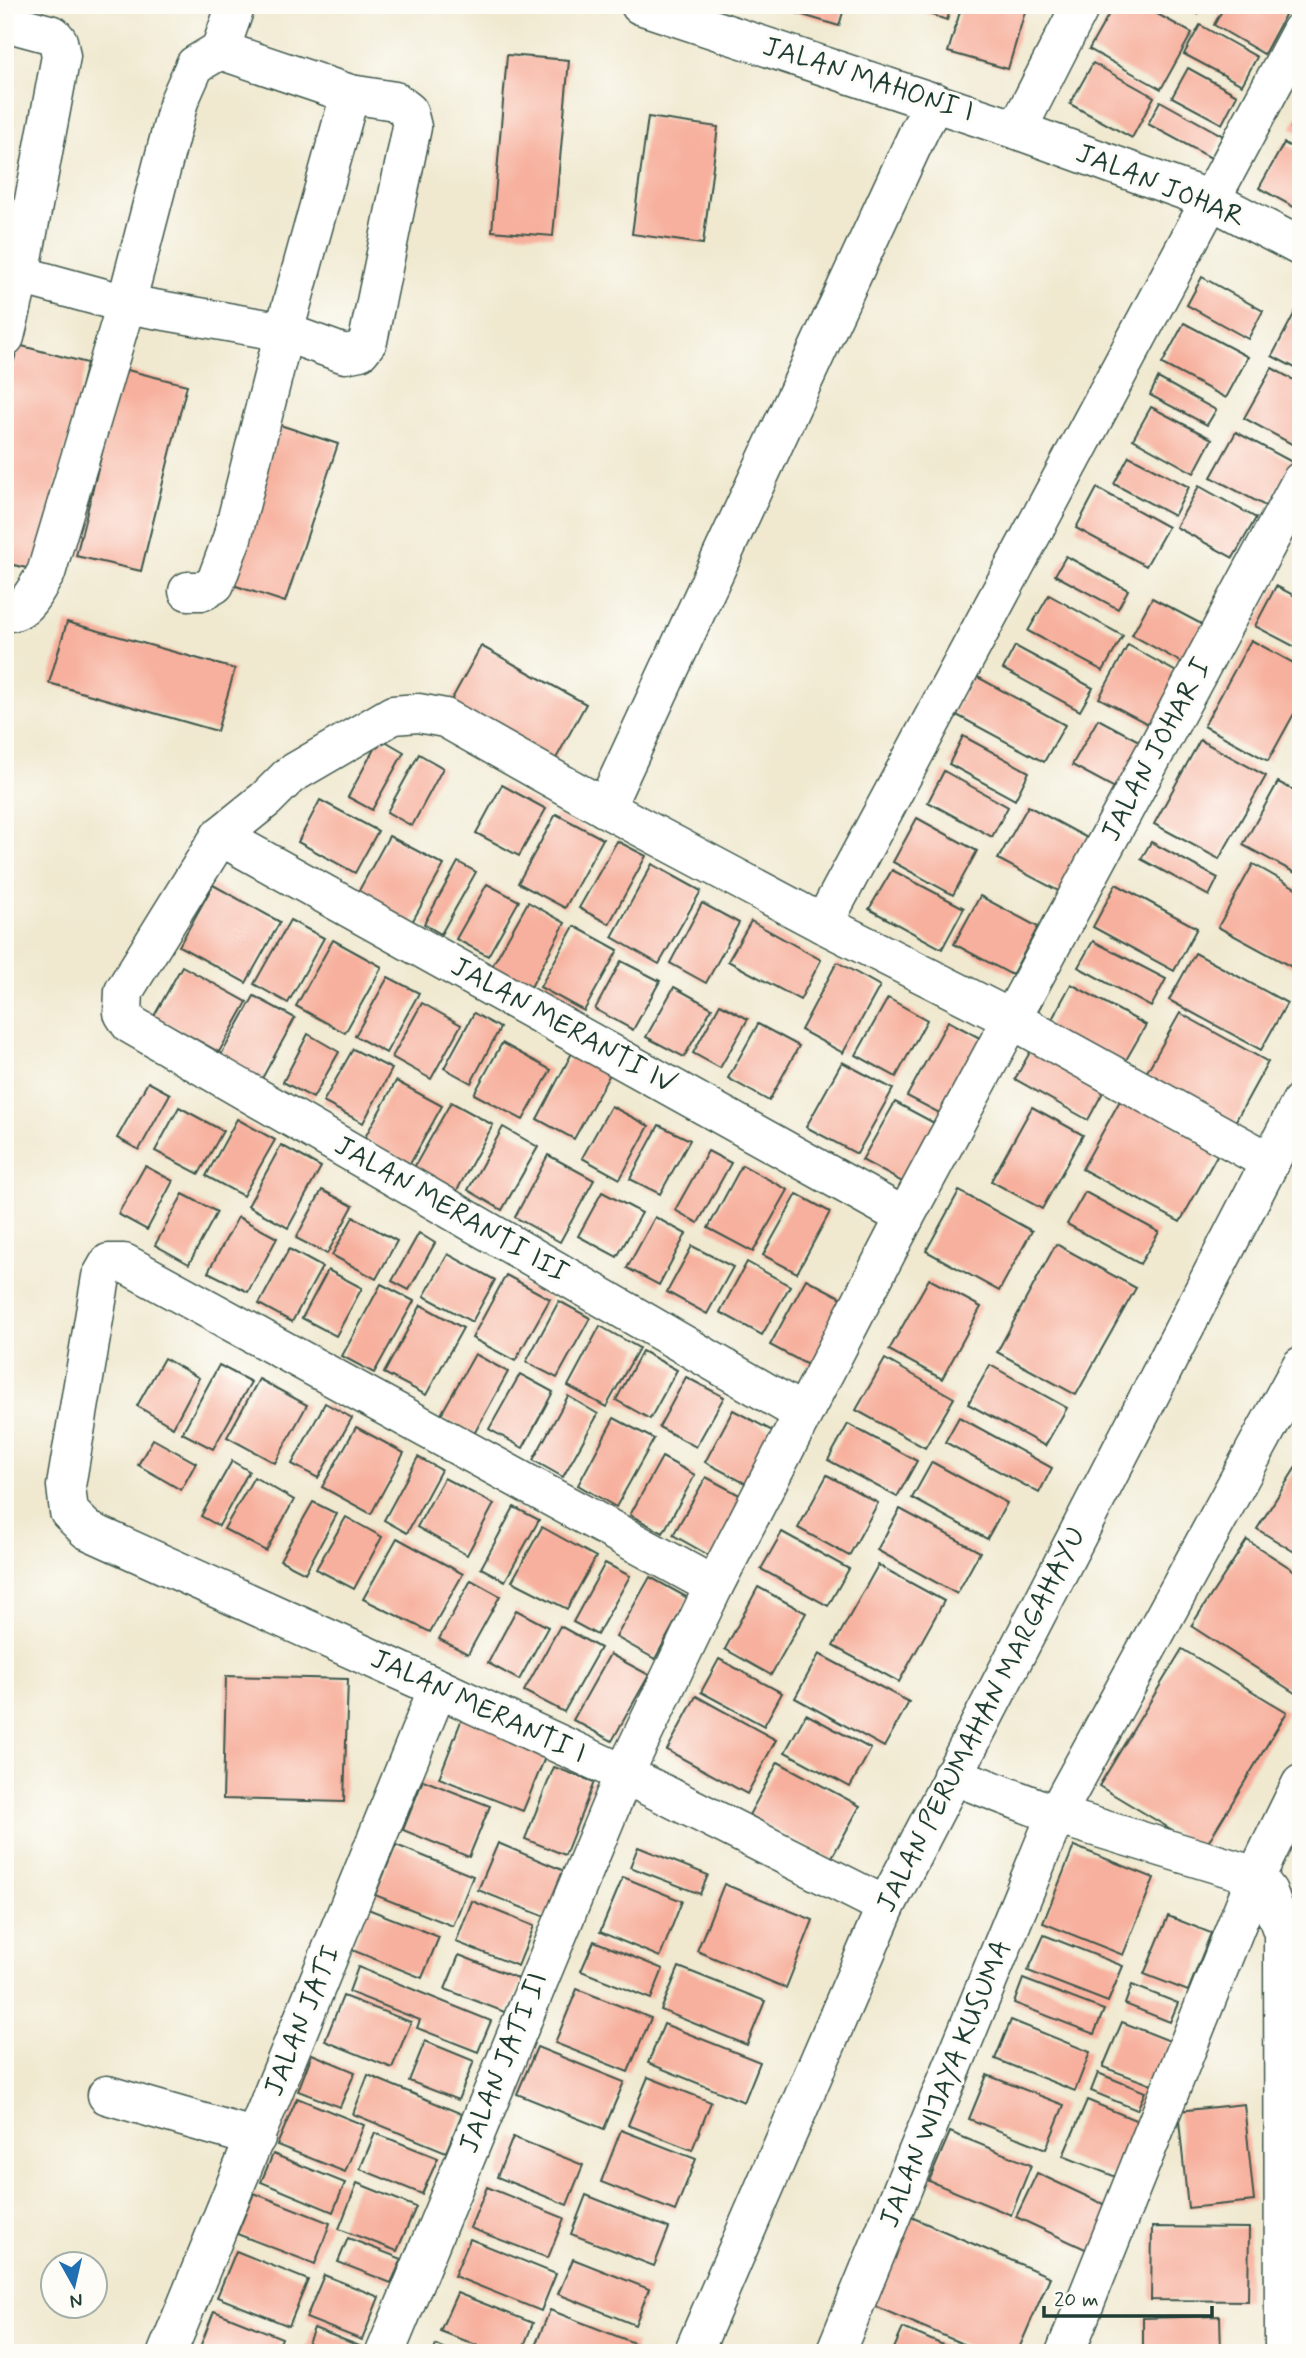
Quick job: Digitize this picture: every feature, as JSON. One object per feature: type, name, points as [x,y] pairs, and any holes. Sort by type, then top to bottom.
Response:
[{"type":"street","points":[[5,612],[13,612],[23,606],[46,573],[125,304],[179,102],[195,65],[220,50],[236,5]]},
{"type":"street","name":"JALAN MAHONI I","points":[[640,5],[1017,130]]},
{"type":"street","points":[[1017,130],[1081,5]]},
{"type":"street","points":[[5,22],[53,35],[58,41],[61,56],[20,275],[5,337]]},
{"type":"street","points":[[823,924],[1301,31]]},
{"type":"street","points":[[20,275],[125,304],[284,332],[345,354],[360,351],[368,341],[412,127],[408,111],[394,101],[350,94],[220,50]]},
{"type":"street","points":[[188,591],[207,590],[218,579],[232,538],[284,332],[350,94]]},
{"type":"street","points":[[605,808],[920,129],[935,102]]},
{"type":"street","name":"JALAN JOHAR","points":[[1017,130],[1211,200],[1301,247]]},
{"type":"street","name":"JALAN JOHAR I","points":[[802,1413],[1301,481]]},
{"type":"street","points":[[220,836],[290,775],[393,715],[418,713],[444,718],[605,808],[823,924],[1013,1020],[1270,1162]]},
{"type":"street","name":"JALAN MERANTI III","points":[[220,836],[124,991],[123,1013],[130,1024],[802,1413]]},
{"type":"street","name":"JALAN MERANTI IV","points":[[220,836],[905,1217]]},
{"type":"street","name":"JALAN PERUMAHAN MARGAHAYU","points":[[693,2353],[886,1906],[1301,1102]]},
{"type":"street","name":"JALAN MERANTI I","points":[[714,1586],[124,1263],[109,1263],[101,1277],[66,1486],[69,1513],[87,1530],[624,1774],[886,1906]]},
{"type":"street","name":"JALAN WIJAYA KUSUMA","points":[[835,2353],[1056,1815],[1301,1366]]},
{"type":"street","name":"JALAN JATI II","points":[[384,2353],[624,1774],[714,1586],[802,1413]]},
{"type":"street","name":"JALAN JATI","points":[[167,2353],[438,1688]]},
{"type":"street","points":[[952,1775],[1056,1815],[1256,1876],[1268,1892],[1283,1933],[1284,2353]]},
{"type":"street","points":[[1065,2353],[1256,1876],[1301,1784]]},
{"type":"street","points":[[107,2095],[256,2138]]},
{"type":"building","points":[[784,5],[845,5],[839,26],[783,9]]},
{"type":"building","points":[[901,5],[952,5],[947,20]]},
{"type":"building","points":[[962,5],[1027,5],[1008,69],[948,52]]},
{"type":"building","points":[[1114,5],[1141,5],[1192,33],[1161,89],[1089,49]]},
{"type":"building","points":[[1182,5],[1202,5],[1198,14]]},
{"type":"building","points":[[1225,5],[1267,5],[1285,15],[1264,54],[1214,25]]},
{"type":"building","points":[[1200,25],[1257,57],[1242,85],[1184,54]]},
{"type":"building","points":[[507,55],[569,60],[553,236],[492,231]]},
{"type":"building","points":[[1093,63],[1154,97],[1132,138],[1070,104]]},
{"type":"building","points":[[1188,68],[1237,95],[1222,124],[1172,97]]},
{"type":"building","points":[[1160,101],[1223,136],[1211,158],[1148,124]]},
{"type":"building","points":[[1301,110],[1301,134],[1291,128]]},
{"type":"building","points":[[648,117],[718,127],[703,244],[632,234]]},
{"type":"building","points":[[1284,143],[1301,152],[1301,211],[1259,188]]},
{"type":"building","points":[[1202,277],[1263,311],[1248,339],[1187,305]]},
{"type":"building","points":[[1295,312],[1301,315],[1301,371],[1272,356]]},
{"type":"building","points":[[1184,323],[1248,357],[1226,398],[1162,364]]},
{"type":"building","points":[[18,345],[87,363],[35,570],[5,563],[5,395]]},
{"type":"building","points":[[1272,368],[1301,384],[1301,449],[1244,418]]},
{"type":"building","points":[[123,369],[187,385],[141,571],[76,556]]},
{"type":"building","points":[[1158,378],[1216,410],[1207,425],[1150,395]]},
{"type":"building","points":[[1151,407],[1212,439],[1194,473],[1133,439]]},
{"type":"building","points":[[280,425],[338,444],[285,602],[227,583]]},
{"type":"building","points":[[1236,432],[1292,462],[1267,507],[1211,477]]},
{"type":"building","points":[[1129,456],[1189,487],[1174,516],[1114,484]]},
{"type":"building","points":[[1199,486],[1256,518],[1233,558],[1176,527]]},
{"type":"building","points":[[1097,488],[1168,527],[1146,566],[1076,528]]},
{"type":"building","points":[[1066,556],[1128,590],[1118,609],[1055,575]]},
{"type":"building","points":[[1276,586],[1301,599],[1301,650],[1255,626]]},
{"type":"building","points":[[1049,595],[1123,636],[1103,671],[1028,631]]},
{"type":"building","points":[[1152,598],[1209,628],[1188,666],[1132,635]]},
{"type":"building","points":[[67,622],[235,669],[217,731],[49,683]]},
{"type":"building","points":[[1251,640],[1301,667],[1301,701],[1268,761],[1204,726]]},
{"type":"building","points":[[1128,645],[1187,678],[1159,730],[1099,698]]},
{"type":"building","points":[[481,646],[586,704],[553,764],[448,706]]},
{"type":"building","points":[[1015,646],[1093,688],[1080,711],[1003,669]]},
{"type":"building","points":[[974,675],[1065,725],[1044,762],[953,713]]},
{"type":"building","points":[[1098,719],[1150,747],[1124,793],[1072,765]]},
{"type":"building","points":[[963,736],[1029,772],[1015,800],[949,764]]},
{"type":"building","points":[[380,738],[404,752],[372,810],[348,797]]},
{"type":"building","points":[[1200,740],[1266,776],[1219,859],[1154,824]]},
{"type":"building","points":[[419,754],[443,768],[412,826],[387,812]]},
{"type":"building","points":[[944,771],[1008,807],[992,837],[928,802]]},
{"type":"building","points":[[1278,782],[1301,794],[1301,876],[1243,845]]},
{"type":"building","points":[[502,785],[546,809],[519,856],[476,833]]},
{"type":"building","points":[[320,800],[378,831],[355,873],[298,842]]},
{"type":"building","points":[[1028,806],[1091,840],[1062,893],[998,859]]},
{"type":"building","points":[[556,814],[603,839],[565,908],[518,883]]},
{"type":"building","points":[[917,818],[977,851],[953,895],[893,862]]},
{"type":"building","points":[[389,836],[444,865],[411,924],[357,894]]},
{"type":"building","points":[[617,841],[646,856],[609,924],[579,908]]},
{"type":"building","points":[[1151,842],[1218,878],[1209,896],[1141,859]]},
{"type":"building","points":[[458,862],[476,872],[441,934],[424,924]]},
{"type":"building","points":[[652,864],[701,891],[659,964],[612,937]]},
{"type":"building","points":[[1253,864],[1301,891],[1301,972],[1218,927]]},
{"type":"building","points":[[892,870],[964,908],[942,949],[869,909]]},
{"type":"building","points":[[487,884],[519,901],[488,956],[456,939]]},
{"type":"building","points":[[1116,884],[1197,928],[1174,971],[1093,927]]},
{"type":"building","points":[[213,885],[280,922],[246,983],[179,946]]},
{"type":"building","points":[[980,896],[1038,927],[1012,975],[954,944]]},
{"type":"building","points":[[528,902],[565,923],[530,989],[491,968]]},
{"type":"building","points":[[702,903],[739,923],[706,983],[670,963]]},
{"type":"building","points":[[290,920],[324,938],[288,1003],[254,984]]},
{"type":"building","points":[[751,921],[821,960],[800,1000],[728,961]]},
{"type":"building","points":[[574,926],[618,950],[584,1011],[540,987]]},
{"type":"building","points":[[333,940],[382,967],[345,1033],[296,1006]]},
{"type":"building","points":[[1093,941],[1166,979],[1151,1007],[1078,967]]},
{"type":"building","points":[[1195,953],[1287,1003],[1261,1050],[1169,1000]]},
{"type":"building","points":[[621,961],[660,981],[633,1030],[595,1009]]},
{"type":"building","points":[[837,962],[880,986],[843,1053],[801,1030]]},
{"type":"building","points":[[182,966],[247,1002],[219,1052],[154,1016]]},
{"type":"building","points":[[388,977],[419,993],[386,1053],[355,1036]]},
{"type":"building","points":[[1071,984],[1146,1025],[1118,1074],[1044,1034]]},
{"type":"building","points":[[674,987],[712,1008],[684,1057],[646,1037]]},
{"type":"building","points":[[254,996],[295,1018],[258,1086],[216,1064]]},
{"type":"building","points":[[888,998],[927,1020],[896,1077],[856,1055]]},
{"type":"building","points":[[422,1003],[461,1025],[431,1079],[392,1057]]},
{"type":"building","points":[[720,1004],[748,1019],[720,1068],[693,1053]]},
{"type":"building","points":[[474,1013],[500,1028],[471,1083],[444,1068]]},
{"type":"building","points":[[1180,1013],[1268,1062],[1234,1124],[1145,1075]]},
{"type":"building","points":[[948,1021],[989,1043],[947,1117],[907,1096]]},
{"type":"building","points":[[758,1024],[799,1046],[769,1101],[728,1078]]},
{"type":"building","points":[[308,1034],[339,1052],[313,1098],[283,1082]]},
{"type":"building","points":[[502,1043],[551,1070],[523,1120],[474,1094]]},
{"type":"building","points":[[1034,1045],[1107,1085],[1088,1120],[1015,1079]]},
{"type":"building","points":[[353,1049],[392,1069],[363,1123],[323,1102]]},
{"type":"building","points":[[572,1053],[610,1074],[574,1139],[537,1119]]},
{"type":"building","points":[[842,1062],[893,1089],[857,1154],[806,1127]]},
{"type":"building","points":[[396,1081],[442,1106],[410,1164],[364,1139]]},
{"type":"building","points":[[148,1082],[170,1094],[139,1150],[117,1138]]},
{"type":"building","points":[[1122,1097],[1220,1150],[1180,1222],[1082,1169]]},
{"type":"building","points":[[451,1102],[493,1125],[455,1194],[412,1171]]},
{"type":"building","points":[[895,1102],[936,1124],[904,1183],[862,1160]]},
{"type":"building","points":[[611,1106],[649,1126],[620,1179],[582,1158]]},
{"type":"building","points":[[179,1107],[223,1131],[199,1174],[155,1151]]},
{"type":"building","points":[[1032,1107],[1083,1135],[1042,1209],[991,1181]]},
{"type":"building","points":[[237,1119],[275,1140],[243,1196],[206,1176]]},
{"type":"building","points":[[659,1125],[690,1140],[660,1194],[630,1179]]},
{"type":"building","points":[[503,1127],[538,1147],[502,1210],[468,1190]]},
{"type":"building","points":[[281,1145],[321,1167],[288,1228],[248,1206]]},
{"type":"building","points":[[708,1151],[731,1163],[698,1223],[675,1210]]},
{"type":"building","points":[[548,1155],[594,1180],[560,1242],[515,1217]]},
{"type":"building","points":[[742,1165],[788,1190],[753,1252],[708,1228]]},
{"type":"building","points":[[145,1166],[173,1181],[147,1230],[118,1214]]},
{"type":"building","points":[[322,1190],[353,1206],[327,1254],[296,1238]]},
{"type":"building","points":[[959,1191],[1032,1231],[999,1291],[926,1251]]},
{"type":"building","points":[[602,1192],[642,1213],[617,1257],[578,1236]]},
{"type":"building","points":[[1085,1192],[1159,1232],[1140,1264],[1067,1224]]},
{"type":"building","points":[[183,1194],[217,1212],[189,1264],[155,1245]]},
{"type":"building","points":[[797,1194],[830,1212],[797,1273],[763,1255]]},
{"type":"building","points":[[238,1217],[277,1238],[248,1292],[208,1272]]},
{"type":"building","points":[[353,1217],[397,1241],[376,1279],[332,1255]]},
{"type":"building","points":[[655,1217],[686,1234],[659,1285],[627,1268]]},
{"type":"building","points":[[419,1233],[435,1243],[409,1290],[392,1281]]},
{"type":"building","points":[[1056,1244],[1136,1288],[1076,1395],[997,1352]]},
{"type":"building","points":[[692,1246],[733,1267],[707,1314],[667,1292]]},
{"type":"building","points":[[289,1249],[322,1267],[292,1322],[259,1304]]},
{"type":"building","points":[[448,1254],[495,1280],[472,1322],[424,1296]]},
{"type":"building","points":[[747,1262],[790,1286],[762,1335],[720,1312]]},
{"type":"building","points":[[328,1270],[362,1288],[336,1336],[302,1318]]},
{"type":"building","points":[[506,1275],[550,1299],[515,1361],[472,1338]]},
{"type":"building","points":[[806,1279],[855,1305],[819,1371],[770,1345]]},
{"type":"building","points":[[929,1279],[981,1307],[942,1379],[889,1350]]},
{"type":"building","points":[[381,1284],[414,1301],[374,1373],[342,1356]]},
{"type":"building","points":[[559,1301],[590,1318],[557,1378],[526,1362]]},
{"type":"building","points":[[421,1305],[463,1328],[426,1395],[384,1373]]},
{"type":"building","points":[[600,1326],[639,1348],[606,1407],[568,1386]]},
{"type":"building","points":[[642,1351],[677,1370],[650,1419],[616,1400]]},
{"type":"building","points":[[475,1354],[508,1372],[474,1434],[440,1416]]},
{"type":"building","points":[[164,1358],[199,1378],[173,1427],[137,1406]]},
{"type":"building","points":[[885,1359],[954,1398],[925,1448],[856,1410]]},
{"type":"building","points":[[219,1365],[251,1382],[213,1449],[182,1433]]},
{"type":"building","points":[[990,1365],[1067,1408],[1045,1446],[968,1404]]},
{"type":"building","points":[[520,1374],[553,1392],[523,1448],[489,1429]]},
{"type":"building","points":[[686,1377],[724,1397],[696,1447],[659,1427]]},
{"type":"building","points":[[259,1379],[307,1405],[275,1463],[227,1437]]},
{"type":"building","points":[[568,1396],[598,1414],[563,1477],[533,1460]]},
{"type":"building","points":[[325,1403],[352,1418],[318,1478],[292,1464]]},
{"type":"building","points":[[733,1410],[778,1434],[750,1486],[705,1462]]},
{"type":"building","points":[[959,1417],[1052,1468],[1039,1493],[945,1442]]},
{"type":"building","points":[[614,1418],[654,1439],[616,1507],[578,1485]]},
{"type":"building","points":[[848,1424],[917,1461],[897,1497],[828,1460]]},
{"type":"building","points":[[356,1427],[404,1453],[371,1514],[322,1487]]},
{"type":"building","points":[[153,1439],[196,1463],[181,1490],[138,1465]]},
{"type":"building","points":[[418,1457],[441,1470],[407,1533],[384,1520]]},
{"type":"building","points":[[662,1457],[695,1475],[663,1533],[630,1515]]},
{"type":"building","points":[[1301,1459],[1301,1556],[1257,1529]]},
{"type":"building","points":[[232,1461],[249,1471],[219,1526],[201,1516]]},
{"type":"building","points":[[932,1462],[1007,1503],[987,1539],[912,1498]]},
{"type":"building","points":[[827,1475],[878,1503],[849,1556],[798,1528]]},
{"type":"building","points":[[254,1477],[294,1500],[266,1551],[224,1529]]},
{"type":"building","points":[[706,1477],[745,1498],[712,1557],[673,1535]]},
{"type":"building","points":[[444,1478],[494,1504],[467,1555],[417,1527]]},
{"type":"building","points":[[313,1502],[337,1514],[305,1573],[280,1560]]},
{"type":"building","points":[[514,1507],[539,1520],[505,1581],[481,1568]]},
{"type":"building","points":[[900,1509],[980,1552],[957,1594],[877,1550]]},
{"type":"building","points":[[346,1517],[382,1537],[354,1589],[316,1569]]},
{"type":"building","points":[[542,1527],[596,1557],[567,1609],[512,1581]]},
{"type":"building","points":[[782,1532],[849,1569],[828,1606],[761,1569]]},
{"type":"building","points":[[397,1538],[463,1574],[430,1632],[363,1599]]},
{"type":"building","points":[[1247,1540],[1301,1575],[1301,1697],[1191,1626]]},
{"type":"building","points":[[605,1563],[630,1576],[597,1635],[573,1622]]},
{"type":"building","points":[[878,1565],[944,1601],[899,1682],[833,1646]]},
{"type":"building","points":[[650,1577],[688,1598],[655,1659],[616,1637]]},
{"type":"building","points":[[471,1580],[500,1596],[468,1654],[439,1639]]},
{"type":"building","points":[[758,1587],[806,1613],[771,1675],[725,1649]]},
{"type":"building","points":[[516,1610],[548,1627],[519,1680],[488,1663]]},
{"type":"building","points":[[560,1626],[600,1648],[564,1712],[524,1691]]},
{"type":"building","points":[[1182,1649],[1287,1712],[1204,1849],[1099,1786]]},
{"type":"building","points":[[610,1654],[649,1675],[612,1741],[573,1720]]},
{"type":"building","points":[[819,1654],[909,1702],[884,1747],[795,1698]]},
{"type":"building","points":[[719,1659],[782,1693],[764,1726],[701,1692]]},
{"type":"building","points":[[226,1676],[348,1679],[344,1802],[223,1799]]},
{"type":"building","points":[[696,1696],[776,1740],[747,1794],[667,1750]]},
{"type":"building","points":[[806,1714],[871,1749],[850,1787],[785,1752]]},
{"type":"building","points":[[463,1716],[548,1750],[523,1811],[439,1778]]},
{"type":"building","points":[[778,1762],[860,1806],[831,1859],[749,1815]]},
{"type":"building","points":[[554,1767],[594,1782],[565,1855],[525,1839]]},
{"type":"building","points":[[423,1780],[490,1806],[469,1857],[403,1830]]},
{"type":"building","points":[[1301,1819],[1301,1851],[1295,1851],[1293,1820]]},
{"type":"building","points":[[498,1843],[567,1872],[548,1918],[478,1890]]},
{"type":"building","points":[[396,1845],[473,1876],[453,1926],[375,1895]]},
{"type":"building","points":[[1074,1846],[1154,1878],[1123,1955],[1043,1923]]},
{"type":"building","points":[[638,1847],[708,1875],[700,1894],[630,1867]]},
{"type":"building","points":[[1295,1859],[1301,1859],[1301,1891],[1297,1891]]},
{"type":"building","points":[[623,1877],[682,1901],[660,1957],[600,1932]]},
{"type":"building","points":[[724,1884],[813,1920],[786,1988],[697,1951]]},
{"type":"building","points":[[1297,1899],[1301,1899],[1301,1935],[1299,1935]]},
{"type":"building","points":[[472,1901],[534,1926],[518,1966],[456,1942]]},
{"type":"building","points":[[368,1909],[439,1937],[422,1978],[352,1950]]},
{"type":"building","points":[[1168,1916],[1211,1933],[1188,1991],[1144,1974]]},
{"type":"building","points":[[1044,1935],[1123,1966],[1108,2002],[1028,1971]]},
{"type":"building","points":[[594,1941],[663,1969],[651,1999],[581,1971]]},
{"type":"building","points":[[459,1955],[522,1980],[507,2013],[445,1989]]},
{"type":"building","points":[[358,1967],[491,2021],[478,2052],[417,2028],[420,2020],[349,1992]]},
{"type":"building","points":[[679,1967],[765,2001],[747,2045],[661,2010]]},
{"type":"building","points":[[1023,1979],[1104,2010],[1094,2034],[1014,2003]]},
{"type":"building","points":[[1132,1985],[1178,2003],[1170,2022],[1125,2004]]},
{"type":"building","points":[[577,1989],[651,2018],[628,2072],[555,2043]]},
{"type":"building","points":[[343,1996],[411,2022],[392,2068],[325,2041]]},
{"type":"building","points":[[1011,2020],[1090,2052],[1075,2091],[995,2059]]},
{"type":"building","points":[[1122,2022],[1170,2041],[1152,2085],[1103,2067]]},
{"type":"building","points":[[664,2024],[760,2062],[744,2102],[648,2063]]},
{"type":"building","points":[[425,2041],[474,2061],[458,2100],[409,2081]]},
{"type":"building","points":[[537,2047],[624,2082],[604,2129],[517,2094]]},
{"type":"building","points":[[312,2054],[355,2072],[340,2107],[298,2091]]},
{"type":"building","points":[[1098,2073],[1145,2092],[1137,2110],[1091,2091]]},
{"type":"building","points":[[368,2075],[462,2114],[446,2152],[353,2114]]},
{"type":"building","points":[[987,2075],[1064,2105],[1046,2149],[969,2119]]},
{"type":"building","points":[[648,2077],[711,2102],[692,2150],[628,2125]]},
{"type":"building","points":[[297,2098],[364,2125],[345,2172],[277,2145]]},
{"type":"building","points":[[1087,2100],[1138,2121],[1116,2177],[1063,2156]]},
{"type":"building","points":[[1244,2104],[1254,2201],[1188,2208],[1178,2111]]},
{"type":"building","points":[[621,2130],[696,2159],[675,2211],[601,2182]]},
{"type":"building","points":[[950,2132],[1031,2165],[1011,2215],[929,2181]]},
{"type":"building","points":[[375,2133],[438,2158],[422,2194],[360,2169]]},
{"type":"building","points":[[513,2137],[583,2165],[567,2205],[497,2177]]},
{"type":"building","points":[[273,2154],[345,2183],[333,2212],[261,2182]]},
{"type":"building","points":[[1037,2173],[1118,2211],[1098,2255],[1016,2217]]},
{"type":"building","points":[[357,2183],[416,2207],[397,2251],[339,2229]]},
{"type":"building","points":[[487,2187],[564,2218],[548,2258],[470,2228]]},
{"type":"building","points":[[254,2193],[330,2223],[315,2264],[237,2234]]},
{"type":"building","points":[[586,2195],[669,2228],[654,2266],[571,2234]]},
{"type":"building","points":[[911,2217],[1050,2277],[1017,2353],[984,2353],[872,2305]]},
{"type":"building","points":[[1152,2227],[1249,2228],[1248,2301],[1151,2300]]},
{"type":"building","points":[[348,2238],[402,2259],[391,2283],[338,2262]]},
{"type":"building","points":[[470,2239],[556,2274],[541,2311],[454,2276]]},
{"type":"building","points":[[236,2251],[308,2280],[289,2326],[217,2297]]},
{"type":"building","points":[[573,2259],[649,2289],[635,2325],[558,2294]]},
{"type":"building","points":[[324,2275],[379,2297],[362,2340],[306,2318]]},
{"type":"building","points":[[457,2293],[533,2323],[521,2353],[497,2353],[440,2331]]},
{"type":"building","points":[[550,2310],[637,2344],[633,2353],[553,2353],[535,2346]]},
{"type":"building","points":[[214,2311],[282,2338],[276,2353],[207,2353],[199,2350]]},
{"type":"building","points":[[1220,2316],[1221,2353],[1143,2353],[1143,2318]]},
{"type":"building","points":[[314,2328],[377,2353],[304,2353]]},
{"type":"building","points":[[903,2328],[962,2353],[892,2353]]},
{"type":"building","points":[[436,2345],[454,2353],[433,2353]]}]
